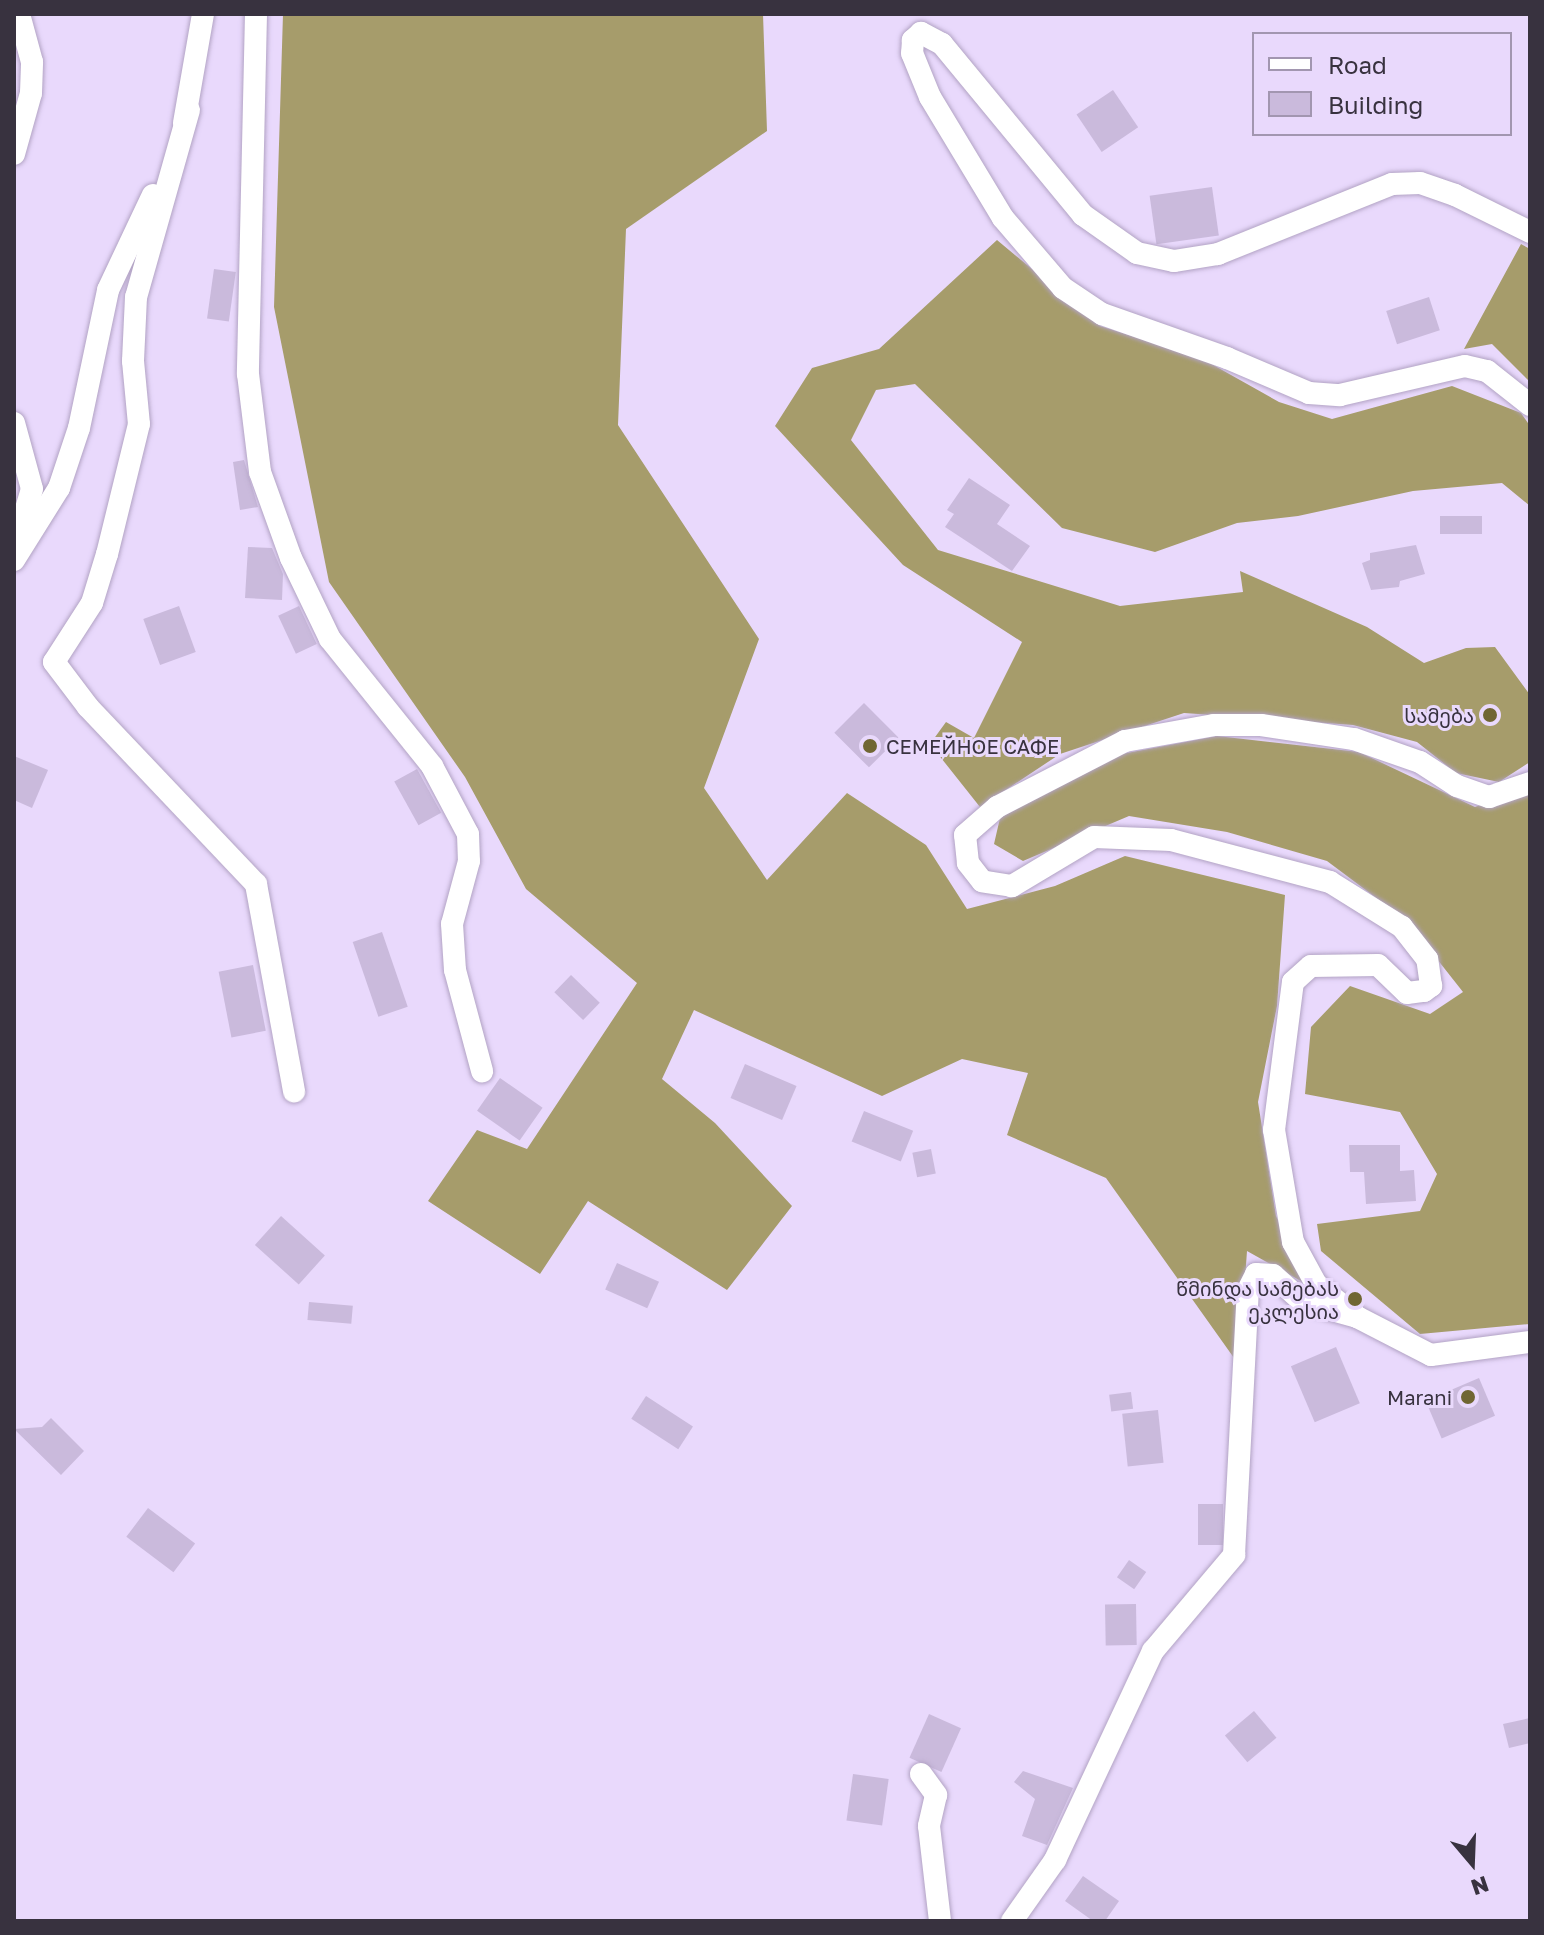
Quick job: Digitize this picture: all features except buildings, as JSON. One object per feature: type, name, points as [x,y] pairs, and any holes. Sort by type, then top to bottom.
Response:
[{"type":"street","points":[[14,154],[31,93],[32,62],[19,14]]},
{"type":"street","points":[[203,14],[189,110],[136,297],[133,361],[139,424],[92,603],[54,662],[88,707],[256,884],[294,1092]]},
{"type":"street","points":[[256,14],[248,374],[260,472],[291,558],[330,639],[432,766],[468,834],[469,861],[452,924],[455,970],[482,1071]]},
{"type":"street","points":[[1530,232],[1443,191],[1420,183],[1392,184],[1218,254],[1174,261],[1137,253],[1083,215],[942,44],[921,33],[913,40],[912,53],[924,84],[1003,218],[1063,288],[1102,314],[1227,358],[1309,393],[1340,395],[1465,366],[1487,371],[1530,405]]},
{"type":"street","points":[[14,560],[59,488],[79,428],[108,290],[189,110]]},
{"type":"street","points":[[14,423],[32,489],[14,548]]},
{"type":"street","points":[[1530,783],[1489,797],[1457,786],[1420,762],[1354,739],[1261,725],[1214,725],[1125,741],[997,807],[965,835],[968,863],[982,881],[1012,886],[1094,837],[1171,840],[1223,849],[1330,882],[1402,927],[1427,959],[1431,986],[1424,991],[1407,993],[1378,965],[1311,966],[1293,982],[1274,1130],[1293,1242],[1316,1284],[1357,1317],[1431,1355],[1530,1342]]},
{"type":"street","points":[[1012,1921],[1055,1860],[1153,1651],[1234,1555],[1248,1290],[1256,1274],[1273,1275],[1303,1302],[1357,1317]]},
{"type":"street","points":[[921,1774],[936,1795],[929,1826],[940,1921]]},
{"type":"shaded area","points":[[283,14],[763,14],[767,131],[626,229],[618,425],[759,639],[704,788],[767,880],[847,793],[926,845],[967,909],[1055,886],[1125,856],[1285,895],[1277,1006],[1258,1102],[1276,1216],[1310,1286],[1247,1251],[1239,1365],[1106,1178],[1007,1135],[1028,1073],[962,1059],[882,1096],[694,1010],[662,1079],[715,1123],[792,1206],[727,1290],[588,1201],[540,1274],[428,1201],[477,1130],[527,1149],[637,983],[526,889],[465,777],[329,582],[274,307]]},
{"type":"shaded area","points":[[997,240],[1100,326],[1199,357],[1279,402],[1332,419],[1452,386],[1521,413],[1530,426],[1530,506],[1502,483],[1413,491],[1298,516],[1237,523],[1155,552],[1062,528],[915,384],[876,390],[851,440],[938,550],[1120,606],[1243,592],[1240,571],[1367,627],[1424,663],[1466,648],[1495,647],[1530,695],[1530,762],[1499,782],[1456,773],[1417,742],[1353,725],[1184,713],[1060,754],[980,807],[930,744],[946,722],[974,738],[1022,642],[903,565],[775,426],[812,368],[879,349]]},
{"type":"shaded area","points":[[1521,244],[1530,249],[1530,382],[1492,344],[1464,349]]},
{"type":"shaded area","points":[[1217,736],[1359,752],[1475,807],[1530,786],[1530,1324],[1420,1334],[1321,1251],[1317,1224],[1420,1211],[1437,1174],[1400,1112],[1305,1094],[1311,1027],[1350,986],[1430,1014],[1463,992],[1407,921],[1327,861],[1227,832],[1129,816],[1023,861],[994,844],[1000,818],[1111,756]]},
{"type":"place","name":"სამება","points":[[1490,715]]},
{"type":"place","name":"СЕМЕЙНОЕ САФЕ","points":[[870,746]]},
{"type":"place","name":"წმინდა სამებას ეკლესია","points":[[1355,1299]]},
{"type":"place","name":"Marani","points":[[1468,1397]]}]
